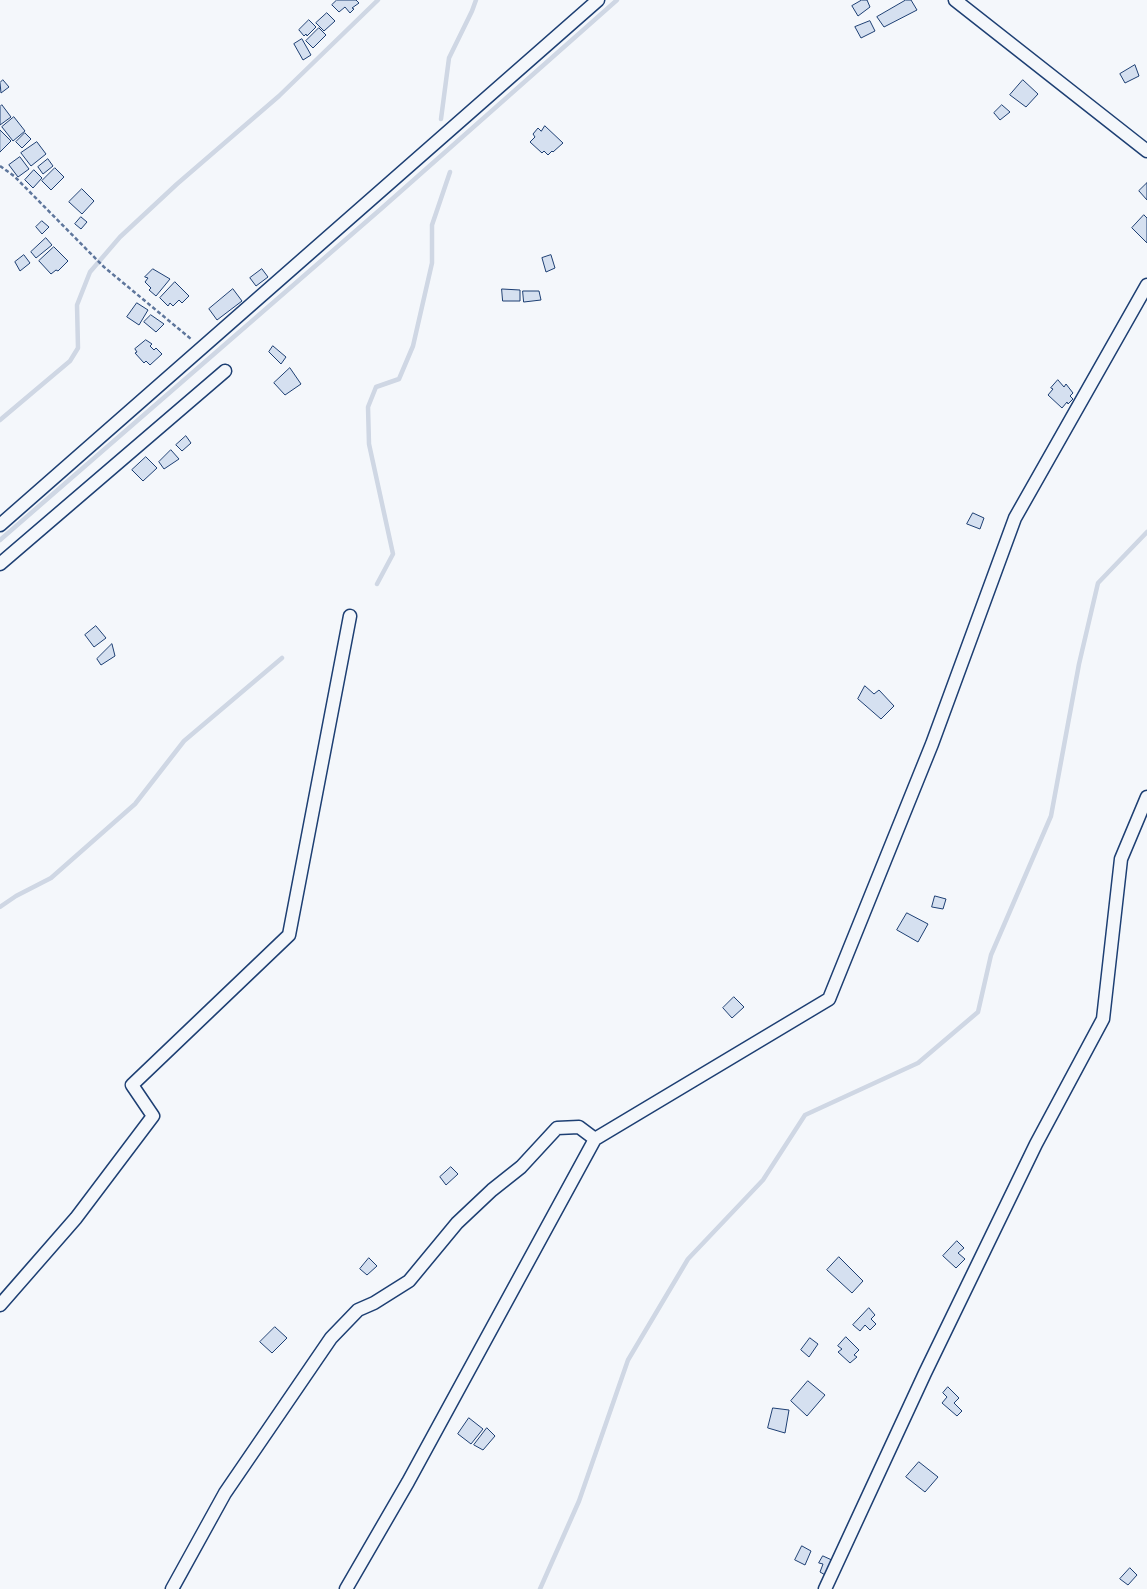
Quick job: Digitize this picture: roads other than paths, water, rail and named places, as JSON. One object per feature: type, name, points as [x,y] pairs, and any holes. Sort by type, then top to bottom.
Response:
[{"type":"street","points":[[0,524],[598,0]]},
{"type":"street","points":[[954,0],[1147,151]]},
{"type":"street","points":[[346,1589],[408,1482],[595,1139],[828,999],[932,744],[1015,518],[1147,285]]},
{"type":"street","points":[[0,564],[225,371]]},
{"type":"street","points":[[0,1305],[76,1218],[153,1116],[132,1085],[289,935],[350,616]]},
{"type":"street","points":[[825,1589],[925,1373],[1036,1144],[1103,1019],[1121,859],[1147,797]]},
{"type":"street","points":[[172,1589],[225,1493],[331,1338],[358,1310],[374,1303],[409,1281],[457,1223],[492,1190],[521,1167],[557,1128],[578,1127],[595,1139]]},
{"type":"waterway","points":[[0,420],[70,361],[78,348],[77,305],[90,272],[120,237],[177,184],[279,96],[378,0]]},
{"type":"waterway","points":[[441,119],[449,58],[476,0]]},
{"type":"waterway","points":[[0,540],[382,208],[617,0]]},
{"type":"waterway","points":[[377,584],[393,554],[369,444],[368,407],[376,387],[399,379],[413,346],[432,263],[432,225],[450,172]]},
{"type":"waterway","points":[[540,1589],[579,1501],[628,1360],[688,1259],[763,1180],[805,1115],[918,1063],[978,1012],[991,955],[1051,816],[1079,664],[1098,583],[1147,532]]},
{"type":"waterway","points":[[0,907],[16,896],[51,878],[135,804],[184,741],[282,658]]}]
